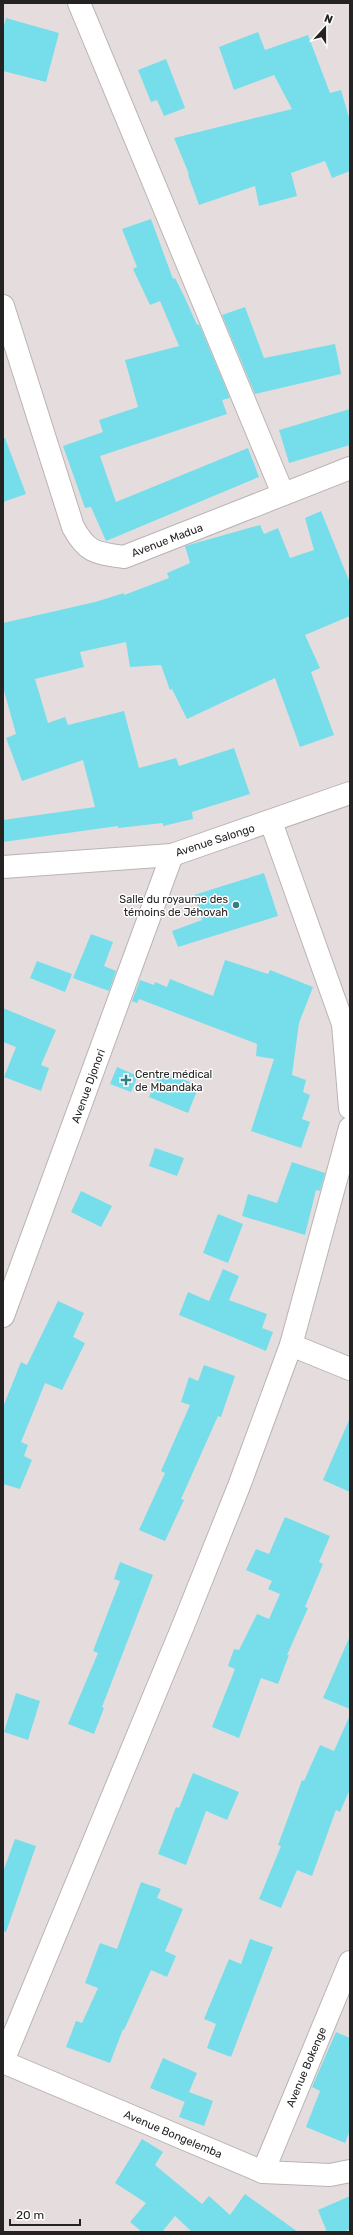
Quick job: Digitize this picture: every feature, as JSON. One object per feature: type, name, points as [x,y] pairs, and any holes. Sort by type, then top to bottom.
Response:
[{"type":"street","points":[[79,3],[283,494]]},
{"type":"street","name":"Avenue Madua","points":[[3,306],[73,527],[82,543],[99,554],[124,557],[350,468]]},
{"type":"street","name":"Avenue Salongo","points":[[3,867],[172,855],[271,822],[350,793]]},
{"type":"street","points":[[271,822],[347,1025],[350,1108]]},
{"type":"street","name":"Avenue Djonori","points":[[5,1306],[172,855]]},
{"type":"street","points":[[3,2062],[184,1626],[239,1486],[291,1345],[350,1128]]},
{"type":"street","points":[[291,1345],[350,1369]]},
{"type":"street","name":"Avenue Bokenge","points":[[262,2172],[350,1962]]},
{"type":"street","name":"Avenue Bongelemba","points":[[3,2062],[262,2172],[330,2175],[350,2172]]},
{"type":"building","points":[[6,18],[59,33],[46,82],[3,71],[3,29]]},
{"type":"building","points":[[258,32],[265,50],[308,35],[330,93],[341,90],[350,121],[350,171],[332,178],[325,161],[291,173],[297,196],[259,206],[255,186],[199,205],[188,175],[189,174],[174,138],[292,109],[274,75],[234,90],[219,47]]},
{"type":"building","points":[[166,59],[185,108],[164,116],[157,100],[151,102],[138,70]]},
{"type":"building","points":[[151,219],[173,279],[175,278],[197,325],[199,324],[230,398],[222,400],[227,414],[100,456],[116,502],[248,448],[259,477],[106,541],[91,507],[85,508],[63,446],[103,432],[99,420],[138,407],[125,360],[179,346],[160,301],[150,305],[133,269],[137,267],[122,229]]},
{"type":"building","points":[[245,307],[264,358],[335,344],[341,374],[255,394],[222,315]]},
{"type":"building","points":[[350,409],[350,445],[289,463],[279,430]]},
{"type":"building","points":[[3,438],[5,438],[26,494],[3,502]]},
{"type":"building","points":[[321,511],[350,583],[350,616],[305,635],[320,668],[311,672],[334,735],[300,747],[275,678],[187,719],[172,689],[170,690],[161,665],[130,667],[126,642],[80,652],[84,667],[35,679],[48,723],[65,717],[68,725],[124,711],[139,768],[176,758],[179,766],[234,748],[250,794],[192,812],[193,819],[163,826],[163,823],[118,828],[118,826],[3,842],[3,820],[95,807],[83,760],[22,781],[6,738],[16,734],[3,687],[3,623],[95,602],[124,593],[124,595],[169,578],[167,573],[190,563],[185,546],[260,525],[264,534],[278,528],[290,558],[314,550],[305,518]]},
{"type":"building","name":"Salle du royaume des témoins de Jéhovah","points":[[264,873],[278,916],[178,947],[172,931],[202,920],[194,895]]},
{"type":"building","points":[[91,934],[113,942],[104,966],[116,971],[109,991],[73,978]]},
{"type":"building","points":[[225,960],[268,974],[270,970],[313,987],[299,1023],[292,1075],[306,1080],[303,1092],[310,1095],[302,1119],[310,1122],[301,1148],[251,1131],[274,1059],[256,1056],[257,1044],[139,999],[137,1003],[132,1001],[140,980],[154,985],[155,982],[167,987],[170,979],[213,996]]},
{"type":"building","points":[[37,961],[72,974],[65,992],[30,978]]},
{"type":"building","points":[[3,1008],[56,1030],[41,1065],[49,1068],[41,1091],[4,1077],[16,1047],[3,1042]]},
{"type":"building","points":[[117,1067],[138,1076],[131,1092],[110,1084]]},
{"type":"building","points":[[161,1070],[199,1086],[188,1113],[149,1097]]},
{"type":"building","points":[[155,1148],[184,1158],[177,1176],[149,1166]]},
{"type":"building","points":[[292,1162],[325,1173],[320,1191],[316,1190],[305,1235],[242,1216],[248,1194],[277,1203]]},
{"type":"building","points":[[81,1191],[112,1206],[101,1227],[71,1212]]},
{"type":"building","points":[[218,1214],[243,1224],[228,1263],[203,1253]]},
{"type":"building","points":[[223,1269],[239,1276],[229,1300],[267,1314],[262,1328],[273,1332],[266,1351],[179,1315],[188,1292],[209,1301]]},
{"type":"building","points":[[58,1301],[84,1313],[73,1337],[85,1343],[62,1390],[45,1383],[21,1442],[28,1445],[24,1456],[32,1460],[20,1489],[3,1484],[3,1407],[21,1362],[27,1365]]},
{"type":"building","points":[[204,1365],[235,1376],[221,1417],[218,1416],[181,1499],[184,1500],[165,1541],[139,1530],[165,1473],[161,1471],[190,1405],[181,1402],[189,1377],[198,1381]]},
{"type":"building","points":[[350,1418],[350,1492],[323,1480]]},
{"type":"building","points":[[285,1517],[330,1536],[319,1562],[323,1564],[305,1607],[308,1608],[287,1655],[289,1655],[278,1684],[261,1678],[239,1738],[212,1727],[235,1669],[228,1666],[234,1649],[239,1650],[257,1614],[269,1619],[280,1594],[268,1589],[272,1581],[246,1570],[256,1549],[269,1554]]},
{"type":"building","points":[[120,1562],[153,1575],[102,1707],[104,1708],[94,1734],[68,1724],[98,1653],[93,1651],[120,1581],[114,1579]]},
{"type":"building","points":[[350,1636],[350,1709],[323,1698]]},
{"type":"building","points":[[16,1693],[40,1701],[28,1740],[4,1732]]},
{"type":"building","points":[[350,1715],[350,1789],[340,1812],[336,1810],[312,1876],[297,1870],[281,1908],[259,1899],[281,1846],[278,1845],[302,1780],[304,1781],[320,1745],[334,1751]]},
{"type":"building","points":[[193,1773],[239,1792],[227,1820],[206,1811],[186,1865],[158,1854],[176,1807],[179,1808]]},
{"type":"building","points":[[15,1839],[36,1846],[6,1932],[3,1931],[3,1872]]},
{"type":"building","points":[[141,1882],[161,1889],[157,1898],[183,1909],[165,1951],[176,1956],[167,1977],[151,1970],[124,2030],[123,2029],[110,2063],[66,2047],[76,2021],[82,2023],[98,1988],[85,1983],[100,1943],[117,1949]]},
{"type":"building","points":[[250,1939],[273,1947],[231,2057],[207,2048],[216,2024],[204,2019],[229,1959],[241,1964]]},
{"type":"building","points":[[336,2032],[350,2038],[350,2130],[345,2143],[306,2127],[320,2091],[312,2087]]},
{"type":"building","points":[[163,2058],[197,2073],[189,2092],[213,2101],[204,2126],[179,2117],[185,2102],[150,2088]]},
{"type":"building","points":[[142,2139],[163,2152],[155,2165],[202,2204],[209,2196],[230,2215],[245,2194],[298,2232],[192,2232],[175,2216],[162,2232],[142,2232],[130,2222],[146,2203],[115,2183]]},
{"type":"building","points":[[350,2196],[350,2229],[343,2232],[327,2232],[318,2210]]},
{"type":"place","name":"Salle du royaume des témoins de Jéhovah","points":[[236,905]]},
{"type":"place","name":"Centre médical de Mbandaka","points":[[126,1080]]}]
